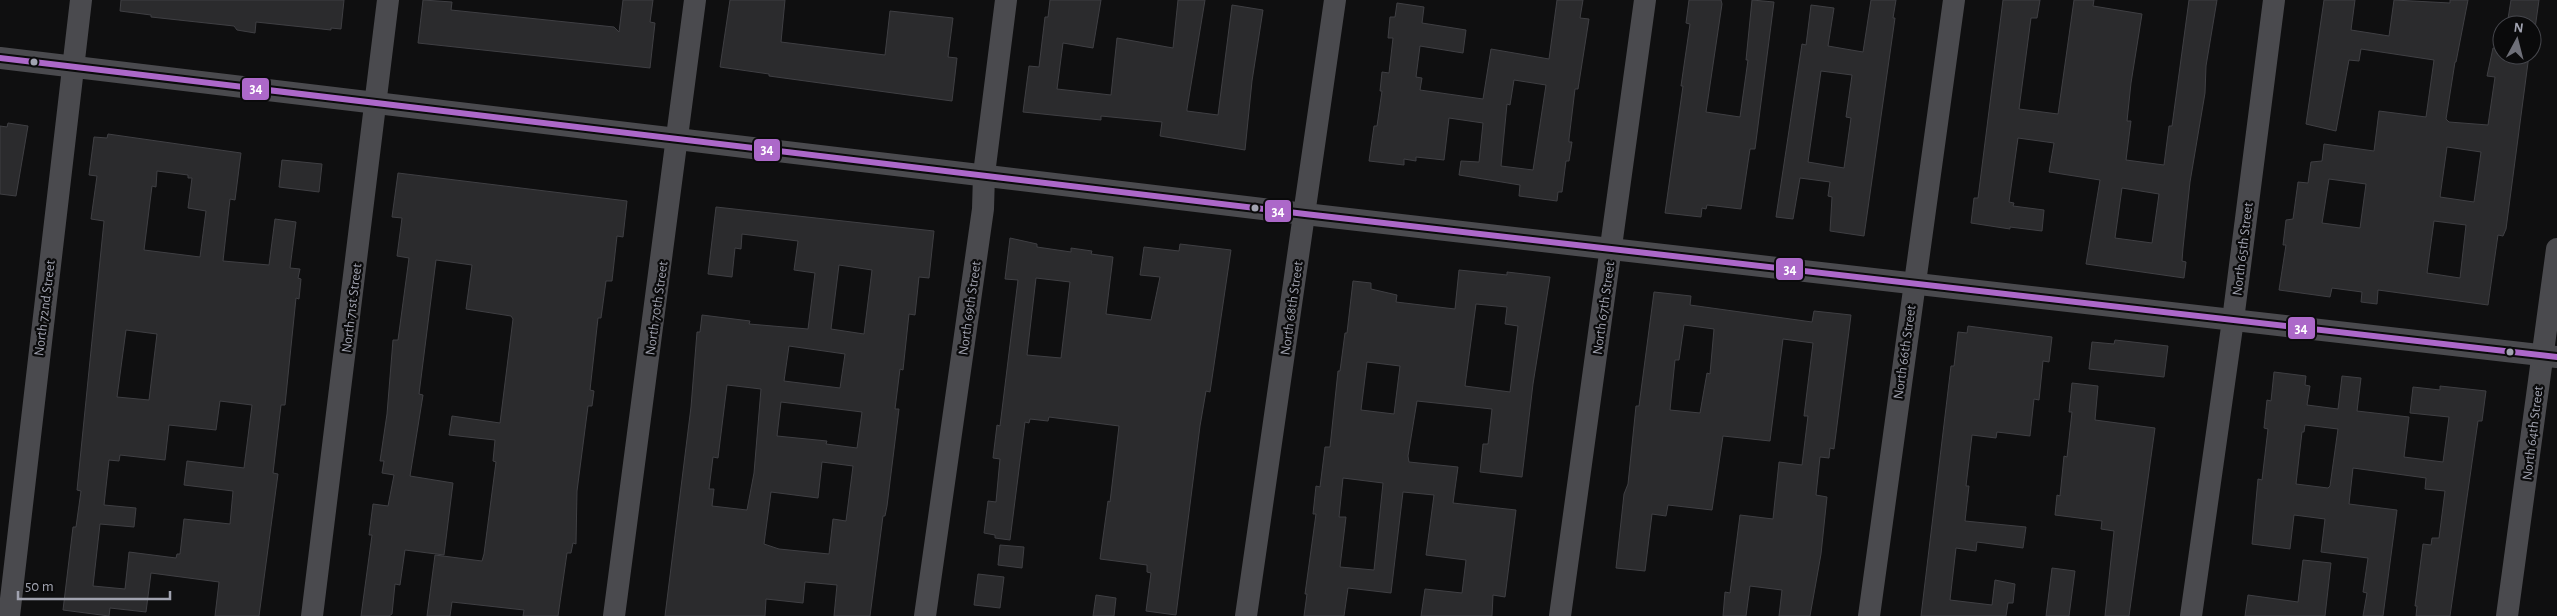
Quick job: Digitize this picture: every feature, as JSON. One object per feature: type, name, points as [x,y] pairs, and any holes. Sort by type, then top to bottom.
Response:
[{"type":"street","name":"North 72nd Street","points":[[8,616],[82,0]]},
{"type":"street","name":"North 71st Street","points":[[312,616],[388,0]]},
{"type":"street","name":"North 70th Street","points":[[614,616],[695,0]]},
{"type":"street","name":"North 69th Street","points":[[925,616],[983,208],[984,174],[1006,0]]},
{"type":"street","name":"North 68th Street","points":[[1246,616],[1335,0]]},
{"type":"street","name":"North 67th Street","points":[[1560,616],[1645,0]]},
{"type":"street","name":"North 66th Street","points":[[1869,616],[1913,283],[1954,0]]},
{"type":"street","name":"North 65th Street","points":[[2191,616],[2274,0]]},
{"type":"street","points":[[0,58],[376,101],[1305,214],[2550,356]]},
{"type":"street","name":"North 64th Street","points":[[2508,616],[2550,356],[2557,249]]},
{"type":"building","points":[[121,0],[344,0],[341,29],[331,28],[331,30],[256,22],[255,33],[237,30],[234,26],[151,17],[151,15],[120,11]]},
{"type":"building","points":[[423,0],[452,2],[451,10],[614,27],[619,32],[623,0],[653,0],[650,22],[655,23],[650,68],[418,43]]},
{"type":"building","points":[[730,0],[785,0],[781,42],[885,55],[890,11],[953,18],[948,57],[957,58],[952,101],[769,76],[769,74],[720,67]]},
{"type":"building","points":[[1050,0],[1101,0],[1093,48],[1063,43],[1057,89],[1111,95],[1117,38],[1173,48],[1178,0],[1205,0],[1187,111],[1218,115],[1232,5],[1263,10],[1252,81],[1245,150],[1160,136],[1162,122],[1101,116],[1101,120],[1023,112],[1029,66],[1039,67],[1045,17],[1048,17]]},
{"type":"building","points":[[1557,0],[1583,0],[1580,18],[1589,19],[1578,89],[1575,89],[1569,139],[1569,142],[1572,142],[1569,161],[1566,161],[1562,192],[1558,192],[1557,201],[1519,196],[1520,185],[1459,175],[1461,161],[1479,162],[1483,123],[1449,118],[1444,160],[1416,157],[1416,161],[1404,159],[1404,165],[1369,161],[1374,126],[1377,126],[1382,91],[1380,91],[1382,72],[1389,73],[1393,38],[1388,38],[1390,17],[1395,17],[1397,3],[1424,7],[1422,23],[1466,30],[1463,53],[1420,46],[1416,77],[1422,78],[1420,90],[1483,99],[1491,49],[1549,59]],"holes":[[[1514,80],[1546,85],[1533,170],[1501,166],[1507,104],[1510,105]]]},
{"type":"building","points":[[1689,0],[1721,0],[1722,4],[1706,112],[1740,117],[1748,60],[1746,60],[1752,0],[1774,2],[1755,149],[1750,149],[1741,209],[1707,205],[1706,209],[1702,208],[1701,217],[1665,213],[1690,24],[1686,23]]},
{"type":"building","points":[[1871,0],[1896,0],[1864,236],[1830,231],[1832,197],[1828,196],[1830,182],[1800,178],[1793,219],[1776,217],[1802,44],[1806,45],[1811,5],[1834,8],[1828,46],[1863,52]],"holes":[[[1821,71],[1852,75],[1846,117],[1851,118],[1844,168],[1808,162]]]},
{"type":"building","points":[[2003,0],[2040,0],[2037,18],[2031,18],[2019,109],[2058,114],[2074,0],[2094,0],[2093,6],[2142,14],[2131,83],[2127,121],[2131,121],[2126,160],[2164,165],[2169,126],[2172,126],[2189,0],[2217,0],[2206,66],[2205,93],[2190,182],[2182,261],[2186,262],[2184,278],[2086,264],[2100,180],[2049,172],[2054,143],[2018,138],[2009,202],[2014,203],[2013,206],[2044,210],[2042,231],[2010,227],[2010,229],[1971,223],[1974,198],[1978,198]],"holes":[[[2122,188],[2159,194],[2152,243],[2115,238]]]},
{"type":"building","points":[[2324,0],[2355,0],[2351,30],[2389,36],[2394,0],[2450,3],[2450,0],[2468,0],[2455,62],[2446,119],[2449,122],[2488,125],[2495,77],[2487,76],[2492,53],[2492,65],[2528,65],[2506,229],[2503,236],[2498,235],[2488,305],[2378,290],[2377,304],[2361,302],[2362,292],[2332,288],[2330,297],[2279,290],[2286,245],[2283,245],[2286,220],[2293,219],[2298,182],[2308,183],[2311,162],[2322,161],[2324,144],[2374,151],[2379,111],[2426,117],[2434,60],[2361,49],[2359,61],[2349,60],[2336,131],[2306,124]],"holes":[[[2447,147],[2481,152],[2474,202],[2440,197]],[[2329,179],[2366,184],[2360,228],[2322,223]],[[2434,221],[2466,225],[2460,278],[2427,273]]]},
{"type":"building","points":[[2511,0],[2539,0],[2537,15],[2509,15]]},
{"type":"building","points":[[8,123],[28,126],[16,196],[0,194],[0,126],[7,127]]},
{"type":"building","points":[[108,134],[241,153],[235,200],[230,199],[223,261],[269,265],[275,219],[296,222],[290,268],[300,269],[298,278],[301,279],[299,299],[296,298],[285,405],[281,405],[273,473],[278,474],[259,616],[215,616],[219,582],[151,573],[146,612],[110,608],[109,616],[63,610],[73,527],[76,527],[81,491],[77,490],[104,221],[91,219],[97,176],[89,175],[94,137],[107,138]],"holes":[[[157,171],[188,175],[188,178],[192,178],[188,208],[206,211],[200,257],[144,250],[152,186],[156,187]],[[126,330],[157,334],[149,400],[117,397]],[[220,401],[252,405],[244,468],[187,461],[184,485],[233,491],[230,524],[184,519],[180,554],[177,554],[176,558],[129,552],[125,589],[93,586],[100,524],[134,527],[136,508],[104,505],[109,460],[119,461],[120,455],[165,460],[169,425],[216,430]]]},
{"type":"building","points":[[282,160],[322,164],[319,192],[279,187]]},
{"type":"building","points":[[398,173],[627,201],[623,237],[617,236],[612,281],[606,281],[601,318],[598,318],[590,390],[594,391],[592,406],[588,406],[577,491],[576,544],[573,543],[571,553],[567,553],[558,616],[523,616],[524,610],[452,602],[450,616],[427,616],[435,555],[482,561],[496,462],[493,461],[495,440],[449,435],[452,416],[500,423],[513,319],[511,316],[466,309],[472,265],[436,260],[419,394],[423,395],[410,476],[453,483],[444,555],[405,550],[400,585],[395,584],[392,614],[389,616],[361,616],[372,535],[369,535],[373,504],[388,506],[394,475],[382,473],[384,461],[380,461],[387,414],[393,340],[398,340],[409,258],[397,256],[402,218],[392,217]]},
{"type":"building","points":[[716,207],[934,231],[929,278],[919,277],[915,315],[909,314],[903,370],[900,369],[895,409],[899,409],[887,506],[885,516],[883,516],[870,616],[834,616],[837,585],[805,582],[803,603],[766,599],[765,616],[665,616],[691,407],[697,332],[700,332],[702,315],[750,321],[749,324],[808,329],[815,273],[794,270],[798,241],[742,234],[741,249],[735,248],[732,277],[708,274]],"holes":[[[839,265],[872,270],[864,334],[831,329]],[[789,346],[845,354],[840,388],[784,381]],[[727,385],[761,389],[754,473],[747,510],[712,506],[714,489],[709,489],[713,457],[718,458]],[[781,402],[862,412],[857,448],[826,444],[827,441],[777,436]],[[822,462],[853,466],[846,521],[833,519],[829,554],[779,549],[764,544],[771,492],[818,498]]]},
{"type":"building","points":[[1010,238],[1037,244],[1037,247],[1071,252],[1071,248],[1092,251],[1091,254],[1113,257],[1106,314],[1151,320],[1160,277],[1140,275],[1144,247],[1179,251],[1180,244],[1231,250],[1210,392],[1206,391],[1200,426],[1176,615],[1146,611],[1151,573],[1147,572],[1147,565],[1100,559],[1108,501],[1110,502],[1119,426],[1049,417],[1048,421],[1030,419],[1029,423],[1025,422],[1010,540],[995,538],[995,535],[984,533],[988,501],[996,502],[1000,459],[993,458],[997,425],[1000,426],[1018,280],[1005,279]],"holes":[[[1036,278],[1070,282],[1061,358],[1027,355]]]},
{"type":"building","points":[[1459,270],[1507,275],[1507,272],[1550,277],[1533,384],[1522,477],[1480,472],[1483,444],[1488,444],[1492,409],[1417,401],[1408,456],[1409,462],[1458,467],[1453,503],[1516,510],[1505,597],[1493,595],[1492,616],[1421,616],[1425,589],[1462,593],[1466,560],[1426,555],[1434,495],[1403,492],[1391,593],[1348,588],[1344,616],[1304,616],[1307,594],[1305,594],[1316,514],[1313,514],[1316,486],[1320,487],[1325,447],[1330,447],[1338,371],[1340,371],[1345,333],[1347,333],[1353,281],[1371,283],[1371,289],[1397,295],[1396,302],[1455,309]],"holes":[[[1476,304],[1507,307],[1505,324],[1518,326],[1510,392],[1465,386]],[[1367,362],[1400,366],[1394,414],[1361,410]],[[1343,478],[1383,483],[1374,570],[1340,567],[1346,517],[1339,517]]]},
{"type":"building","points":[[1654,292],[1691,296],[1690,305],[1812,322],[1814,311],[1851,315],[1834,449],[1830,448],[1829,458],[1820,457],[1816,495],[1827,497],[1821,554],[1810,616],[1779,616],[1782,590],[1750,586],[1746,616],[1723,616],[1725,592],[1730,593],[1740,515],[1773,519],[1779,462],[1802,465],[1808,416],[1804,416],[1813,343],[1783,339],[1770,441],[1723,436],[1712,510],[1668,505],[1666,516],[1652,514],[1645,571],[1616,568],[1624,494],[1628,484],[1636,406],[1639,406]],"holes":[[[1684,325],[1714,329],[1710,374],[1707,373],[1700,413],[1670,410],[1675,360],[1679,360]]]},
{"type":"building","points":[[1968,326],[2052,337],[2049,362],[2043,361],[2039,400],[2034,399],[2030,436],[1997,432],[1996,438],[1972,435],[1966,486],[1969,486],[1965,521],[2026,527],[2023,548],[1977,542],[1976,551],[1956,548],[1950,600],[1992,605],[1995,580],[2015,584],[2013,603],[2008,603],[2006,616],[1921,616],[1951,366],[1954,366],[1958,332],[1967,333]]},
{"type":"building","points":[[2115,340],[2168,346],[2164,377],[2089,369],[2092,342],[2114,344]]},
{"type":"building","points":[[2274,372],[2306,376],[2305,385],[2310,386],[2307,405],[2338,409],[2342,376],[2361,378],[2357,411],[2409,417],[2404,457],[2443,462],[2449,417],[2410,413],[2413,387],[2440,390],[2440,386],[2486,391],[2482,421],[2478,421],[2450,616],[2416,616],[2417,606],[2415,606],[2423,544],[2431,545],[2432,538],[2439,538],[2445,491],[2425,489],[2426,478],[2353,468],[2349,504],[2397,510],[2383,616],[2363,616],[2367,593],[2363,592],[2368,558],[2321,552],[2325,519],[2294,515],[2290,549],[2252,544],[2258,479],[2262,480],[2268,429],[2264,428],[2267,400],[2271,401]],"holes":[[[2305,425],[2338,429],[2330,486],[2328,488],[2296,484],[2302,432],[2304,432]]]},
{"type":"building","points":[[2072,383],[2098,386],[2095,420],[2155,428],[2129,616],[2105,616],[2114,531],[2101,529],[2102,521],[2055,515],[2057,495],[2060,496],[2064,456],[2067,457],[2072,412],[2069,412]]},
{"type":"building","points":[[1000,545],[1024,547],[1022,568],[998,565]]},
{"type":"building","points":[[2303,560],[2331,563],[2325,616],[2245,616],[2248,595],[2298,602]]},
{"type":"building","points":[[2052,568],[2075,571],[2069,616],[2046,616]]},
{"type":"building","points":[[978,574],[1004,577],[1000,608],[974,605]]},
{"type":"building","points":[[1096,595],[1116,598],[1114,616],[1093,616]]},
{"type":"transit line","name":"34","points":[[0,58],[1305,214],[2557,357]]}]
